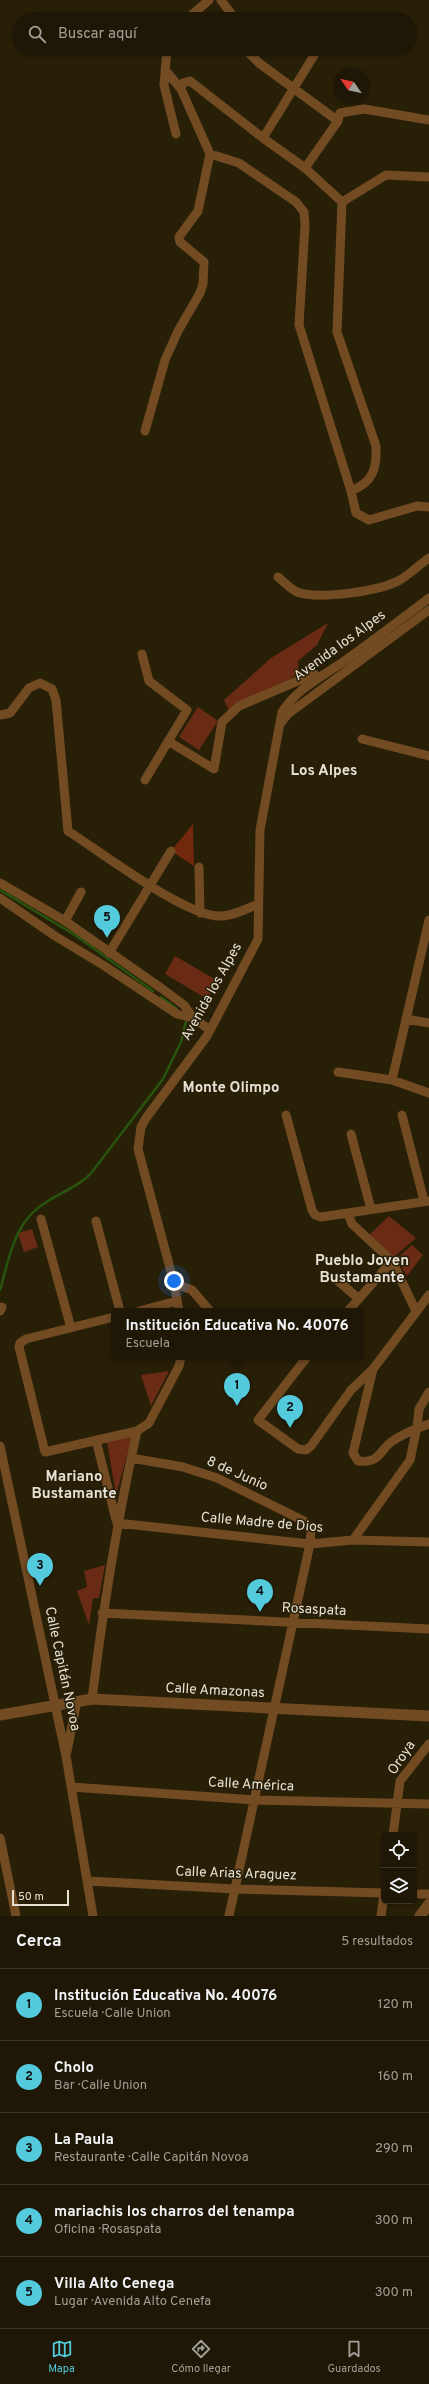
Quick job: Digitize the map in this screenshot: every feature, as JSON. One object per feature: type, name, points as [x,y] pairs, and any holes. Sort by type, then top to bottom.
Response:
[{"type":"street","points":[[195,12],[209,0]]},
{"type":"street","points":[[221,0],[230,12]]},
{"type":"street","points":[[166,56],[164,85],[176,134]]},
{"type":"street","points":[[252,56],[259,63],[294,87],[338,121]]},
{"type":"street","points":[[263,138],[314,56]]},
{"type":"street","points":[[145,431],[165,360],[203,284],[204,262],[180,242],[179,237],[198,211],[210,154],[181,89],[173,77],[166,72],[165,73]]},
{"type":"street","points":[[181,89],[185,81],[192,82],[263,138],[305,168],[336,194],[342,202],[337,332],[376,446],[377,463],[370,478],[362,487],[352,491]]},
{"type":"street","points":[[305,168],[338,121],[340,113],[364,109],[429,120]]},
{"type":"street","points":[[210,154],[239,163],[296,202],[304,212],[305,225],[299,325],[352,491],[354,508],[359,516],[364,519],[374,519],[417,506],[429,507]]},
{"type":"street","points":[[342,202],[386,175],[429,177]]},
{"type":"street","points":[[278,577],[296,592],[306,594],[342,593],[371,590],[399,580],[429,558]]},
{"type":"street","name":"Avenida los Alpes","points":[[178,1308],[174,1283],[139,1156],[138,1138],[146,1118],[210,1030],[230,995],[258,938],[260,830],[282,712],[288,703],[318,677],[341,663],[429,598]]},
{"type":"street","name":"Avenida los Alpes","points":[[279,725],[288,714],[429,610]]},
{"type":"street","points":[[142,654],[149,681],[187,710],[145,780]]},
{"type":"street","points":[[168,741],[214,769],[222,722],[231,713],[239,706],[314,674],[318,677]]},
{"type":"street","points":[[0,715],[10,713],[29,688],[40,683],[52,689],[56,700],[68,831],[150,885],[200,913],[220,916],[241,911],[258,904]]},
{"type":"street","points":[[362,739],[429,756]]},
{"type":"street","points":[[109,953],[171,851]]},
{"type":"street","points":[[199,867],[200,913]]},
{"type":"street","points":[[0,883],[65,921],[184,1005],[187,1018]]},
{"type":"street","points":[[65,921],[81,892]]},
{"type":"street","points":[[0,898],[55,936],[187,1018],[210,1030]]},
{"type":"street","points":[[392,1080],[429,920]]},
{"type":"street","points":[[406,1019],[429,1024]]},
{"type":"street","points":[[338,1072],[392,1080],[429,1093]]},
{"type":"street","points":[[286,1115],[312,1210],[315,1215],[321,1217],[426,1201],[402,1115]]},
{"type":"street","points":[[351,1134],[372,1209]]},
{"type":"street","points":[[348,1213],[352,1224],[392,1262],[416,1311]]},
{"type":"street","points":[[41,1219],[70,1328]]},
{"type":"street","points":[[96,1221],[119,1308]]},
{"type":"street","points":[[351,1308],[392,1262]]},
{"type":"street","points":[[337,1280],[359,1299]]},
{"type":"street","points":[[174,1283],[192,1290],[207,1308]]},
{"type":"street","points":[[303,1360],[258,1420],[298,1449],[306,1450],[351,1390],[373,1369],[429,1295]]},
{"type":"street","points":[[150,1308],[177,1301]]},
{"type":"street","points":[[111,1318],[24,1340],[19,1347],[45,1452],[137,1430],[149,1423],[181,1360]]},
{"type":"street","points":[[373,1369],[353,1447],[358,1462],[372,1460],[382,1454],[392,1441],[417,1427],[429,1424]]},
{"type":"street","points":[[353,1540],[410,1460],[419,1409],[429,1392]]},
{"type":"street","name":"Calle Capitán Novoa","points":[[92,1700],[102,1613],[117,1523],[137,1430]]},
{"type":"street","points":[[96,1440],[117,1523]]},
{"type":"street","name":"Calle Capitán Novoa","points":[[0,1446],[56,1705],[93,1916]]},
{"type":"street","name":"8 de Junio","points":[[131,1458],[183,1467],[217,1478],[304,1521],[310,1527],[310,1544],[229,1916]]},
{"type":"street","name":"Calle Madre de Dios","points":[[117,1523],[310,1544],[353,1540],[429,1542]]},
{"type":"street","name":"Rosaspata","points":[[102,1613],[429,1629]]},
{"type":"street","name":"Calle Amazonas","points":[[0,1715],[77,1701],[92,1700],[429,1716]]},
{"type":"street","name":"Calle Capitán Novoa","points":[[66,1756],[77,1701]]},
{"type":"street","name":"Oroya","points":[[392,1832],[400,1780],[429,1744]]},
{"type":"street","name":"Calle América","points":[[71,1787],[255,1800],[397,1805],[429,1804]]},
{"type":"street","points":[[0,1838],[16,1916]]},
{"type":"street","name":"Calle Arias Araguez","points":[[88,1881],[235,1889],[381,1893]]},
{"type":"street","points":[[417,1894],[429,1894]]},
{"type":"street","points":[[381,1916],[383,1904]]},
{"type":"street","points":[[420,1916],[429,1904]]},
{"type":"shaded area","points":[[328,623],[317,645],[298,661],[299,673],[286,682],[229,710],[224,700],[271,658]]},
{"type":"shaded area","points":[[198,707],[218,721],[199,750],[179,737]]},
{"type":"shaded area","points":[[193,824],[194,866],[171,851]]},
{"type":"shaded area","points":[[175,956],[218,981],[207,999],[165,974]]},
{"type":"shaded area","points":[[389,1216],[416,1238],[394,1257],[369,1235]]},
{"type":"shaded area","points":[[32,1229],[38,1247],[24,1252],[18,1233]]},
{"type":"shaded area","points":[[412,1245],[423,1255],[407,1276],[396,1259]]},
{"type":"shaded area","points":[[169,1371],[151,1406],[141,1375]]},
{"type":"shaded area","points":[[132,1437],[116,1495],[107,1442]]},
{"type":"shaded area","points":[[105,1565],[99,1598],[93,1598],[89,1625],[77,1591],[87,1587],[84,1571]]},
{"type":"waterway","points":[[0,890],[75,935],[153,991]]},
{"type":"waterway","points":[[161,997],[177,1009]]},
{"type":"waterway","points":[[0,1290],[15,1240],[28,1218],[48,1201],[77,1185],[88,1177],[163,1079],[181,1042],[186,1021]]},
{"type":"place","name":"Villa Alto Cenega","points":[[107,938]]},
{"type":"place","name":"Institución Educativa No. 40076","points":[[237,1406]]},
{"type":"place","name":"Cholo","points":[[290,1428]]},
{"type":"place","name":"La Paula","points":[[40,1586]]},
{"type":"place","name":"mariachis los charros del tenampa","points":[[260,1612]]},
{"type":"district","name":"Los Alpes","points":[[324,771]]},
{"type":"district","name":"Monte Olimpo","points":[[231,1088]]},
{"type":"district","name":"Pueblo Joven Bustamante","points":[[362,1270]]},
{"type":"district","name":"Mariano Bustamante","points":[[74,1486]]}]
